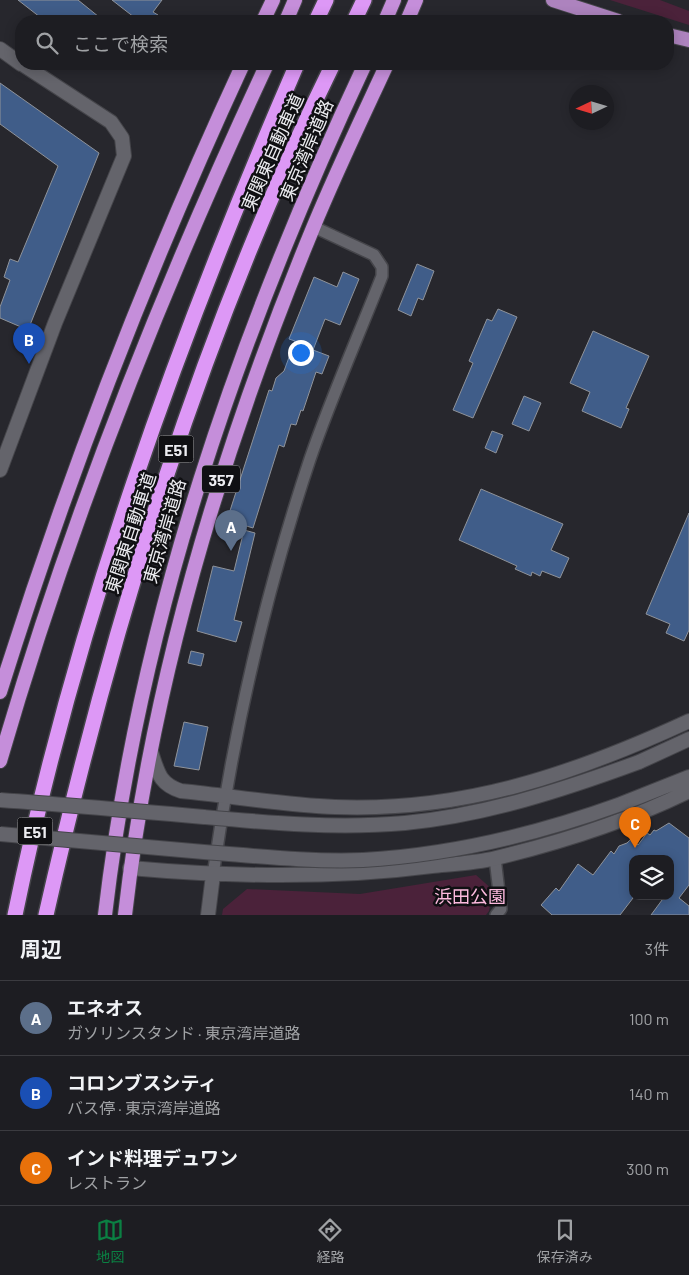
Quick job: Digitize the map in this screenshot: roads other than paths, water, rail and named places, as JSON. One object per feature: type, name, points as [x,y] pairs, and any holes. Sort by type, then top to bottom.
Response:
[{"type":"highway","points":[[266,15],[273,0]]},
{"type":"highway","points":[[289,15],[295,0]]},
{"type":"highway","points":[[319,15],[326,0]]},
{"type":"highway","points":[[357,15],[364,0]]},
{"type":"highway","points":[[387,15],[394,0]]},
{"type":"highway","points":[[410,15],[416,0]]},
{"type":"highway","points":[[0,692],[76,465],[180,205],[241,70]]},
{"type":"highway","points":[[0,761],[49,603],[117,415],[184,252],[264,70]]},
{"type":"highway","name":"東関東自動車道","points":[[15,915],[56,747],[86,635],[124,512],[209,275],[295,70]]},
{"type":"highway","name":"東関東自動車道","points":[[46,915],[115,643],[186,422],[236,285],[296,138],[329,70]]},
{"type":"highway","name":"東京湾岸道路","points":[[105,915],[111,865],[130,752],[161,612],[180,542],[217,426],[263,300],[338,121],[362,70]]},
{"type":"highway","name":"357","points":[[125,915],[130,868],[151,752],[184,602],[206,525],[232,442],[314,227],[384,70]]},
{"type":"highway","points":[[10,915],[21,886]]},
{"type":"main road","points":[[553,0],[599,15]]},
{"type":"main road","points":[[674,36],[689,40]]},
{"type":"street","points":[[0,49],[15,60]]},
{"type":"street","points":[[0,470],[55,323],[124,156],[122,138],[111,122],[30,70]]},
{"type":"street","points":[[208,915],[225,796],[268,602],[286,534],[311,457],[382,276],[382,268],[374,255],[314,227]]},
{"type":"street","points":[[151,752],[159,775],[167,786],[181,791],[337,807],[409,806],[523,785],[564,773],[629,749],[689,721]]},
{"type":"street","points":[[0,800],[323,826],[405,823],[477,812],[528,800],[577,785],[639,762],[689,739]]},
{"type":"street","points":[[0,834],[279,858],[364,860],[410,856],[487,843],[576,820],[689,777]]},
{"type":"street","points":[[130,868],[213,875],[343,875],[387,872],[494,858],[625,820],[689,791]]},
{"type":"street","points":[[494,858],[501,909],[496,915]]},
{"type":"place","name":"コロンブスシティ","points":[[29,364]]},
{"type":"place","name":"エネオス","points":[[231,551]]},
{"type":"place","name":"インド料理デュワン","points":[[635,848]]},
{"type":"park label","name":"浜田公園","points":[[470,896]]}]
